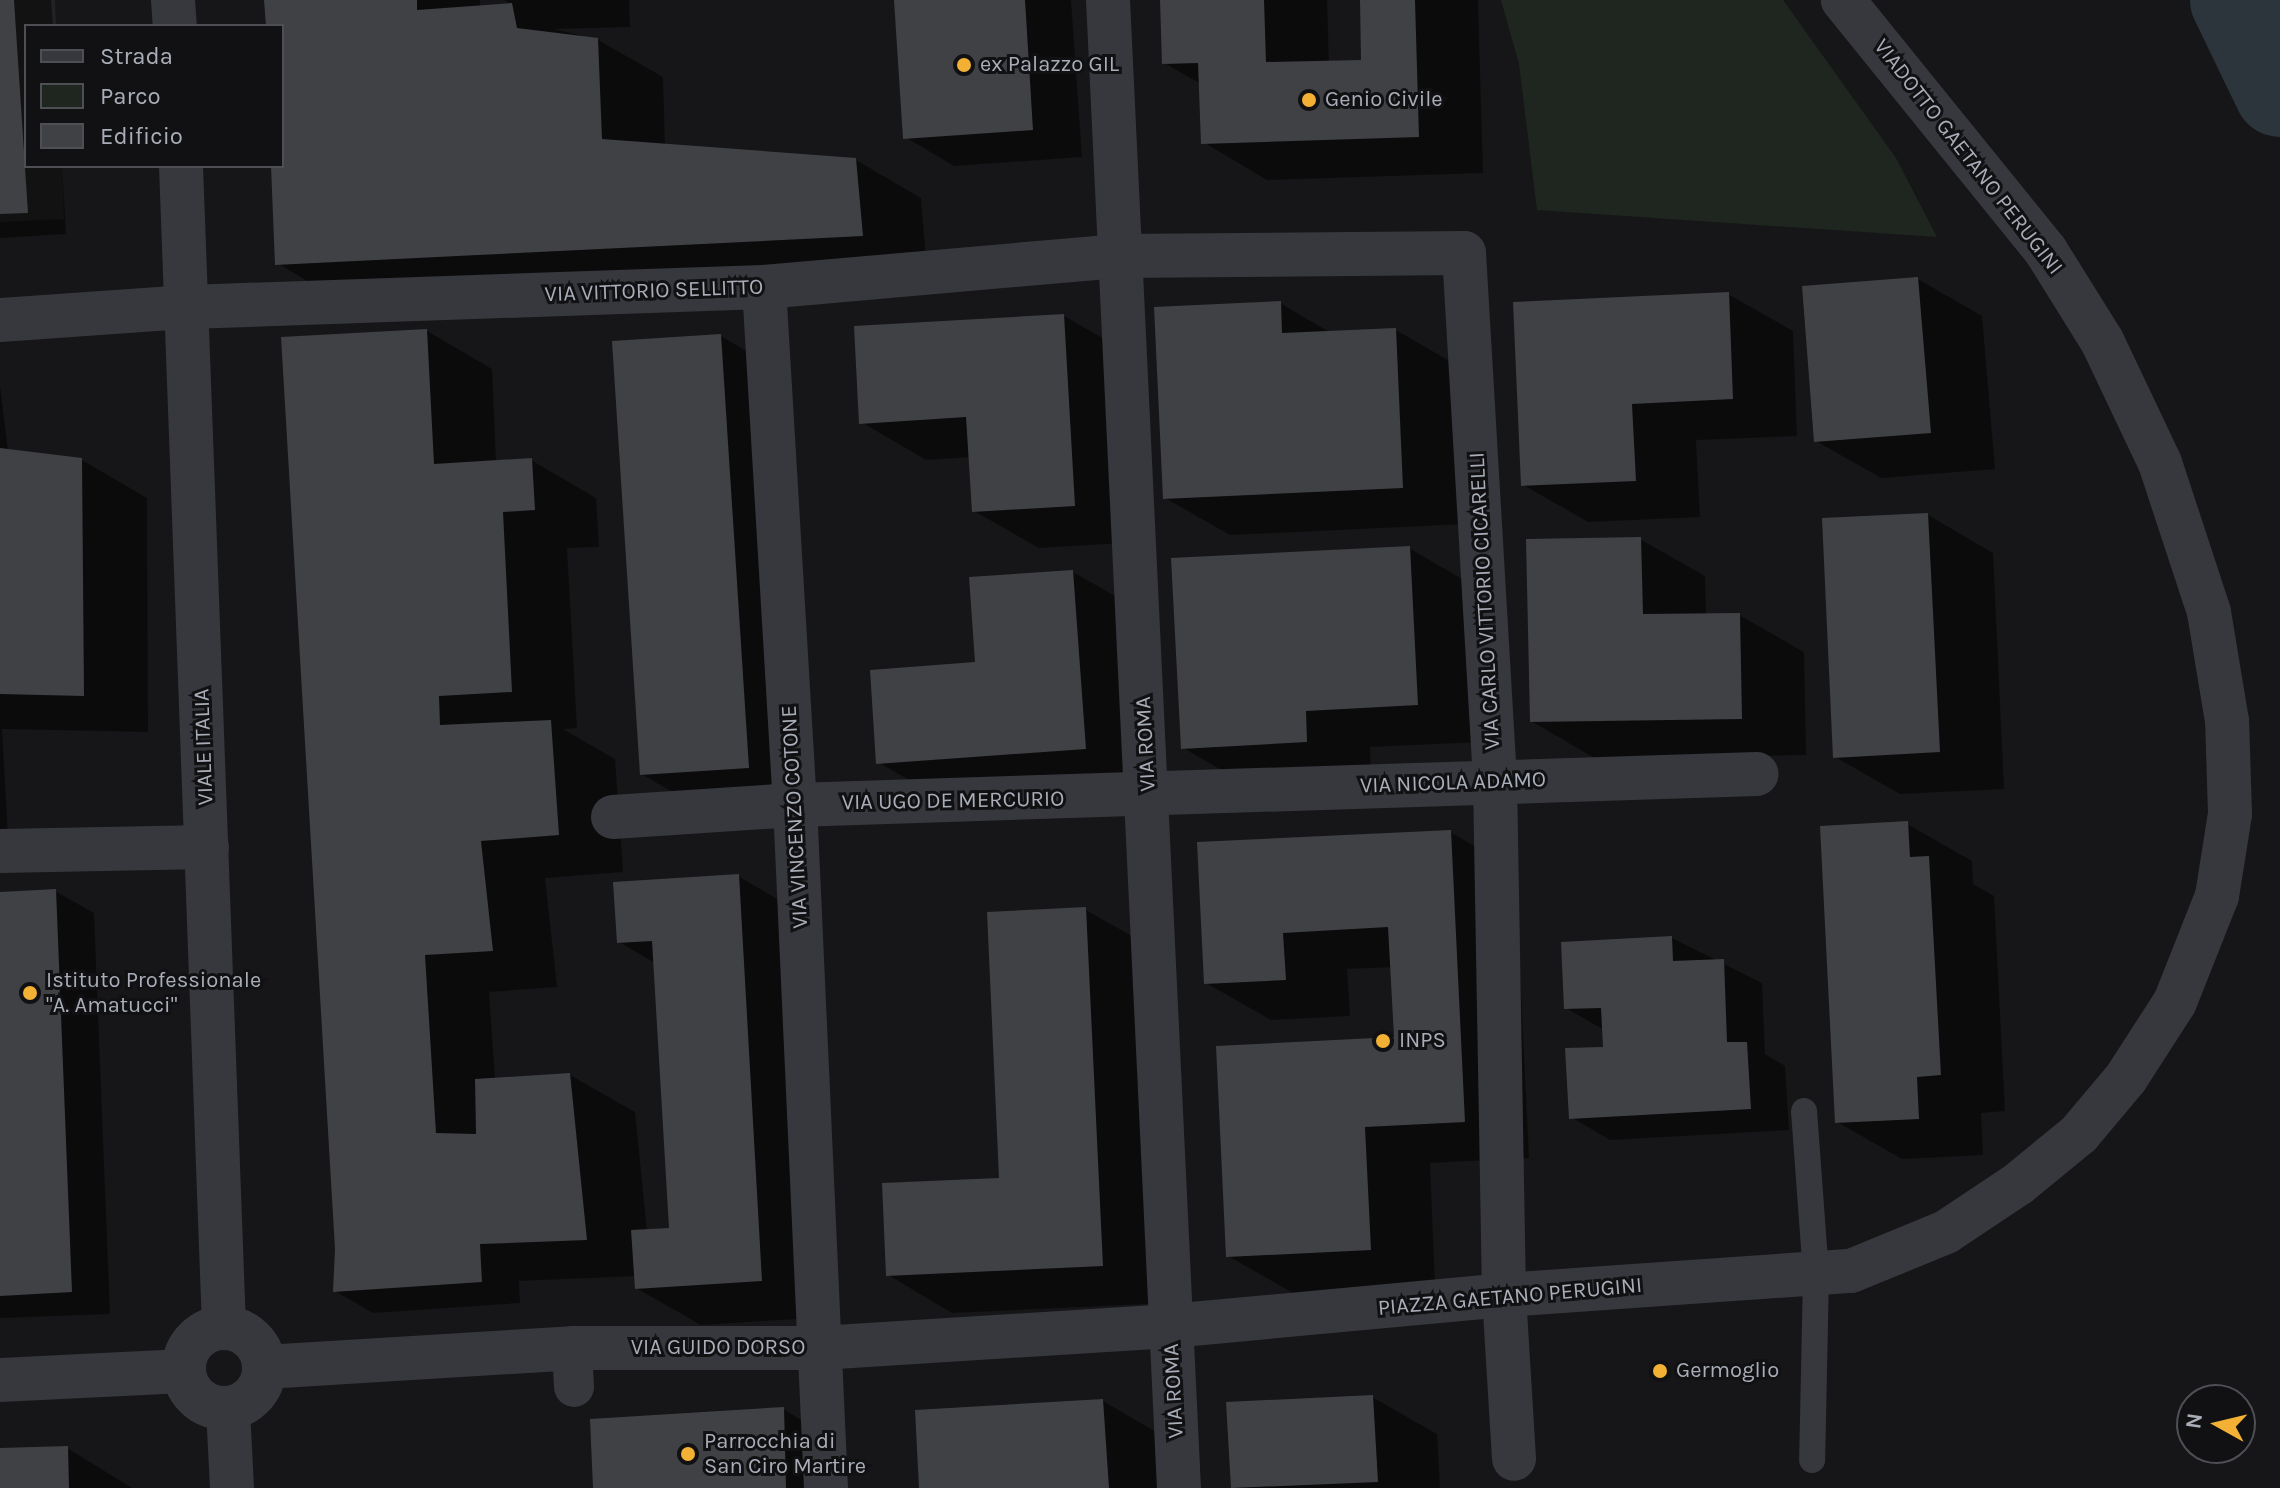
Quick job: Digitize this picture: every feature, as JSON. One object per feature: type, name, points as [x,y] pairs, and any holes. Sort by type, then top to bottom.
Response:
[{"type":"street","points":[[173,0],[175,24]]},
{"type":"street","name":"VIA ROMA","points":[[1108,0],[1118,256],[1149,797],[1179,1488]]},
{"type":"street","name":"VIADOTTO GAETANO PERUGINI","points":[[1833,1273],[1946,1232],[2018,1184],[2079,1134],[2126,1078],[2181,989],[2217,896],[2230,814],[2227,721],[2209,612],[2160,463],[2102,341],[2046,251],[1843,0]]},
{"type":"street","name":"VIALE ITALIA","points":[[181,168],[224,1328]]},
{"type":"street","name":"VIA CARLO VITTORIO CICARELLI","points":[[1118,256],[1464,253],[1495,780],[1504,1295],[1514,1459]]},
{"type":"street","name":"VIA VITTORIO SELLITTO","points":[[0,320],[188,307],[764,287],[1118,256]]},
{"type":"street","name":"VIA VINCENZO COTONE","points":[[764,287],[795,805],[826,1488]]},
{"type":"street","name":"VIA NICOLA ADAMO","points":[[1149,797],[1495,780],[1757,774]]},
{"type":"street","name":"VIA UGO DE MERCURIO","points":[[613,817],[795,805],[1149,797]]},
{"type":"street","points":[[0,851],[207,847]]},
{"type":"street","name":"PIAZZA GAETANO PERUGINI","points":[[1170,1326],[1504,1295],[1833,1273]]},
{"type":"street","name":"VIA GUIDO DORSO","points":[[265,1367],[573,1368],[820,1348],[1170,1326]]},
{"type":"street","points":[[224,1328],[248,1335],[265,1367],[250,1399],[228,1409],[203,1403],[193,1395],[184,1371],[191,1346],[200,1336],[224,1328]]},
{"type":"street","points":[[0,1380],[184,1371]]},
{"type":"street","points":[[228,1409],[232,1488]]},
{"type":"lane","points":[[1804,1111],[1833,1273],[1812,1460]]},
{"type":"shaded area","points":[[0,0],[55,0],[56,24],[24,24],[24,168],[62,168],[64,219],[0,222]]},
{"type":"green space","points":[[1501,0],[1783,0],[1896,158],[1937,237],[1537,210],[1519,64]]},
{"type":"building","points":[[0,0],[14,0],[28,213],[0,214]]},
{"type":"building","points":[[264,0],[417,0],[417,10],[512,3],[517,28],[598,38],[602,139],[856,158],[863,236],[275,265],[271,168],[284,168],[284,24],[266,24]]},
{"type":"building","name":"ex Palazzo GIL","points":[[894,0],[1025,0],[1033,130],[903,139]]},
{"type":"building","name":"Genio Civile","points":[[1160,0],[1264,0],[1266,62],[1361,60],[1360,0],[1415,0],[1419,137],[1201,144],[1198,63],[1162,64]]},
{"type":"building","points":[[1918,277],[1931,433],[1814,442],[1802,286]]},
{"type":"building","points":[[1729,292],[1733,399],[1632,404],[1636,481],[1521,486],[1513,302]]},
{"type":"building","points":[[1281,301],[1282,333],[1396,328],[1403,488],[1163,499],[1154,307]]},
{"type":"building","points":[[1064,314],[1075,506],[972,512],[966,417],[859,424],[854,326]]},
{"type":"building","points":[[427,329],[434,464],[532,458],[535,510],[503,512],[512,692],[439,696],[440,725],[551,720],[559,835],[481,841],[493,951],[425,955],[436,1133],[476,1134],[475,1079],[570,1073],[587,1240],[480,1244],[482,1282],[333,1292],[335,1249],[281,337]]},
{"type":"building","points":[[721,334],[749,768],[640,775],[612,341]]},
{"type":"building","points":[[0,448],[82,458],[84,696],[0,694]]},
{"type":"building","points":[[1928,513],[1940,752],[1833,758],[1822,518]]},
{"type":"building","points":[[1641,537],[1643,614],[1740,613],[1742,719],[1530,722],[1526,539]]},
{"type":"building","points":[[1410,546],[1418,705],[1306,711],[1307,742],[1181,749],[1171,558]]},
{"type":"building","points":[[1073,570],[1086,749],[876,764],[870,670],[975,662],[969,577]]},
{"type":"building","points":[[1908,821],[1910,857],[1929,856],[1941,1075],[1917,1077],[1919,1119],[1835,1123],[1820,826]]},
{"type":"building","name":"INPS","points":[[1451,830],[1465,1122],[1365,1127],[1371,1250],[1226,1257],[1216,1046],[1394,1037],[1388,927],[1283,933],[1286,980],[1204,984],[1197,842]]},
{"type":"building","points":[[739,874],[762,1281],[635,1289],[631,1230],[669,1228],[652,941],[617,943],[613,882]]},
{"type":"building","name":"Istituto Professionale \"A. Amatucci\"","points":[[56,889],[72,1292],[0,1296],[0,892]]},
{"type":"building","points":[[1086,907],[1103,1266],[886,1276],[882,1183],[999,1178],[987,912]]},
{"type":"building","points":[[1672,936],[1673,961],[1724,959],[1727,1042],[1747,1042],[1751,1109],[1569,1119],[1565,1048],[1603,1047],[1601,1008],[1564,1009],[1561,942]]},
{"type":"building","points":[[1373,1395],[1378,1482],[1231,1488],[1226,1402]]},
{"type":"building","points":[[1103,1399],[1109,1488],[919,1488],[915,1410]]},
{"type":"building","name":"Parrocchia di San Ciro Martire","points":[[784,1407],[786,1488],[593,1488],[590,1419]]},
{"type":"building","points":[[68,1446],[69,1488],[0,1488],[0,1448]]},
{"type":"waterway","points":[[2236,0],[2280,91]]},
{"type":"place","name":"ex Palazzo GIL","points":[[964,65]]},
{"type":"place","name":"Genio Civile","points":[[1309,100]]},
{"type":"place","name":"Istituto Professionale \"A. Amatucci\"","points":[[30,993]]},
{"type":"place","name":"INPS","points":[[1383,1041]]},
{"type":"place","name":"Germoglio","points":[[1660,1371]]},
{"type":"place","name":"Parrocchia di San Ciro Martire","points":[[688,1454]]}]
